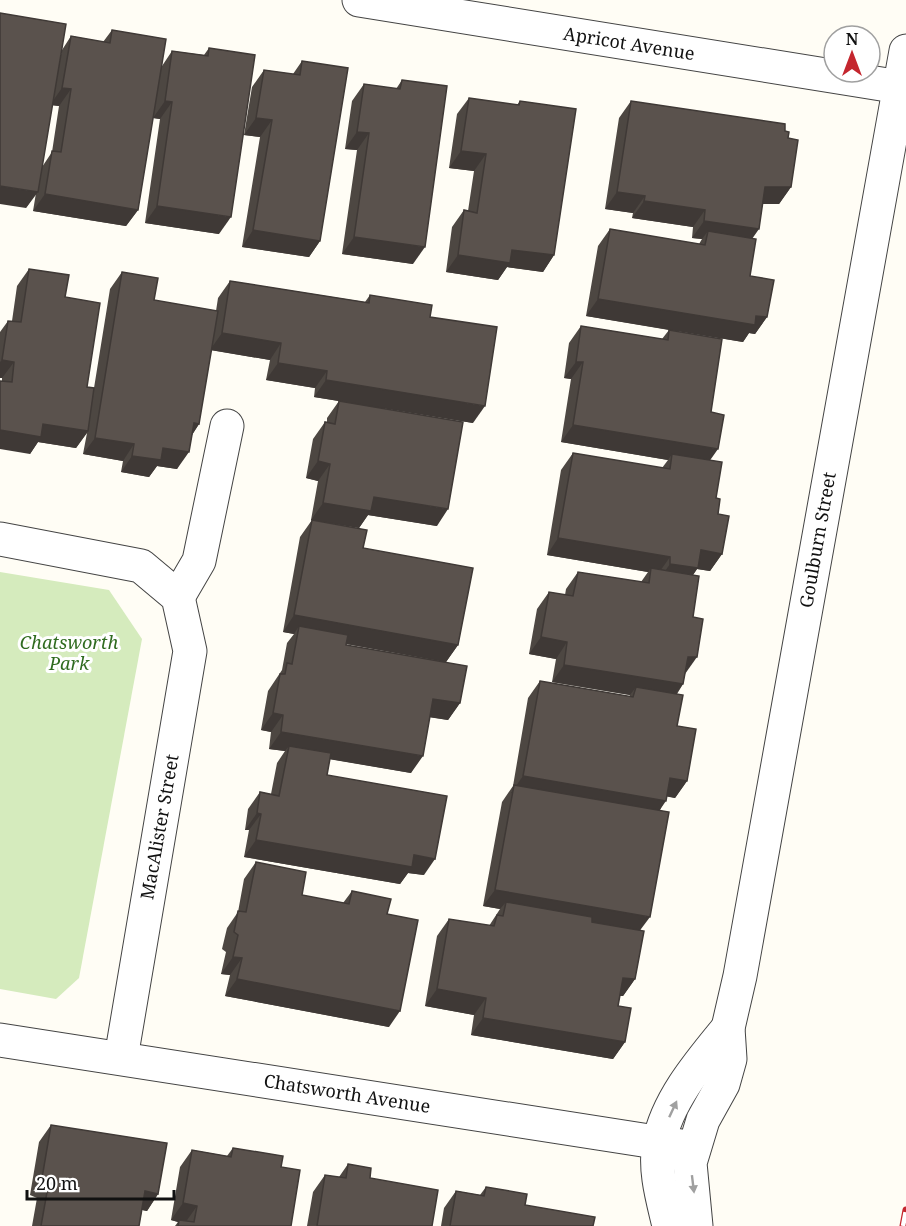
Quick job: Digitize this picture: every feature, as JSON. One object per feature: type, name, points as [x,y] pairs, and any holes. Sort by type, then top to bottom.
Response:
[{"type":"street","name":"Apricot Avenue","points":[[359,0],[900,87]]},
{"type":"street","name":"Goulburn Street","points":[[696,1226],[690,1163],[703,1120],[723,1084],[730,1059],[728,1028],[740,976],[906,51]]},
{"type":"street","points":[[0,539],[141,566],[178,597],[199,561],[227,426]]},
{"type":"street","name":"MacAlister Street","points":[[121,1058],[190,651],[178,597]]},
{"type":"street","name":"Goulburn Street","points":[[669,1226],[658,1171],[659,1143],[681,1093],[728,1028]]},
{"type":"street","name":"Chatsworth Avenue","points":[[0,1040],[694,1148]]},
{"type":"green space","name":"Chatsworth Park","points":[[0,572],[109,590],[142,639],[79,978],[56,999],[0,989]]},
{"type":"building","points":[[0,13],[66,24],[38,192],[0,186]]},
{"type":"building","points":[[112,30],[166,39],[138,210],[45,194],[52,151],[61,152],[71,89],[62,88],[71,36],[110,43]]},
{"type":"building","points":[[209,48],[255,55],[231,217],[157,206],[172,102],[165,101],[172,51],[208,56]]},
{"type":"building","points":[[302,61],[348,68],[320,241],[253,230],[272,120],[256,118],[264,70],[300,75]]},
{"type":"building","points":[[402,80],[447,86],[425,247],[354,237],[369,133],[357,132],[364,84],[400,89]]},
{"type":"building","points":[[469,98],[519,105],[520,101],[576,109],[554,255],[512,250],[510,263],[458,255],[464,210],[477,213],[486,154],[461,151]]},
{"type":"building","points":[[631,101],[785,124],[785,131],[789,132],[788,138],[798,140],[791,187],[765,187],[759,229],[704,221],[705,210],[644,201],[645,196],[617,192]]},
{"type":"building","points":[[610,229],[705,245],[708,231],[756,239],[750,276],[774,280],[767,317],[756,316],[755,325],[598,299]]},
{"type":"building","points":[[29,269],[69,275],[65,297],[100,303],[87,387],[94,388],[88,431],[43,424],[41,437],[0,430],[0,381],[12,382],[14,362],[2,360],[8,321],[21,322]]},
{"type":"building","points":[[122,272],[158,278],[154,300],[218,311],[199,424],[194,423],[189,452],[163,448],[161,460],[132,456],[134,444],[95,438]]},
{"type":"building","points":[[230,281],[369,303],[370,295],[432,305],[430,317],[497,327],[485,406],[326,380],[327,371],[278,363],[281,343],[222,333]]},
{"type":"building","points":[[581,326],[668,340],[669,330],[722,339],[711,412],[724,415],[718,449],[573,425],[583,362],[576,362]]},
{"type":"building","points":[[339,401],[463,422],[448,509],[374,497],[371,511],[323,503],[330,464],[318,461],[325,422],[335,424]]},
{"type":"building","points":[[573,453],[670,469],[672,454],[722,462],[716,498],[720,499],[718,514],[729,516],[722,554],[701,550],[698,568],[670,564],[670,557],[558,538]]},
{"type":"building","points":[[312,520],[367,530],[363,548],[473,568],[458,645],[294,615]]},
{"type":"building","points":[[651,568],[699,576],[693,617],[703,619],[697,657],[688,657],[683,684],[564,665],[567,642],[541,637],[549,592],[573,596],[578,572],[649,583]]},
{"type":"building","points":[[299,626],[348,635],[346,645],[467,666],[460,703],[433,699],[423,756],[281,732],[283,715],[273,713],[280,674],[285,674],[287,663],[292,664]]},
{"type":"building","points":[[540,681],[633,697],[636,687],[683,695],[677,726],[696,729],[687,781],[670,778],[666,801],[523,776]]},
{"type":"building","points":[[289,746],[331,753],[327,775],[447,796],[435,859],[414,855],[412,867],[256,840],[261,814],[257,813],[260,792],[279,796]]},
{"type":"building","points":[[514,785],[669,812],[650,917],[495,890]]},
{"type":"building","points":[[256,862],[306,872],[302,895],[349,904],[352,891],[391,899],[387,914],[418,920],[400,1011],[237,979],[242,958],[233,957],[238,935],[234,932],[238,911],[246,912]]},
{"type":"building","points":[[506,902],[592,917],[592,922],[644,931],[635,979],[623,978],[618,1006],[631,1008],[625,1042],[483,1018],[486,998],[437,989],[449,919],[494,926],[497,915],[503,916]]},
{"type":"building","points":[[51,1125],[167,1143],[158,1194],[145,1191],[139,1226],[41,1226],[49,1181],[42,1178]]},
{"type":"building","points":[[233,1148],[283,1156],[281,1167],[300,1170],[291,1226],[178,1226],[179,1220],[194,1222],[197,1206],[183,1203],[192,1150],[231,1157]]},
{"type":"building","points":[[348,1164],[371,1168],[370,1178],[438,1190],[432,1226],[317,1226],[325,1175],[346,1178]]},
{"type":"building","points":[[486,1187],[527,1194],[525,1205],[595,1217],[593,1226],[450,1226],[456,1191],[484,1196]]},
{"type":"railway","points":[[903,1226],[906,1210]]}]
